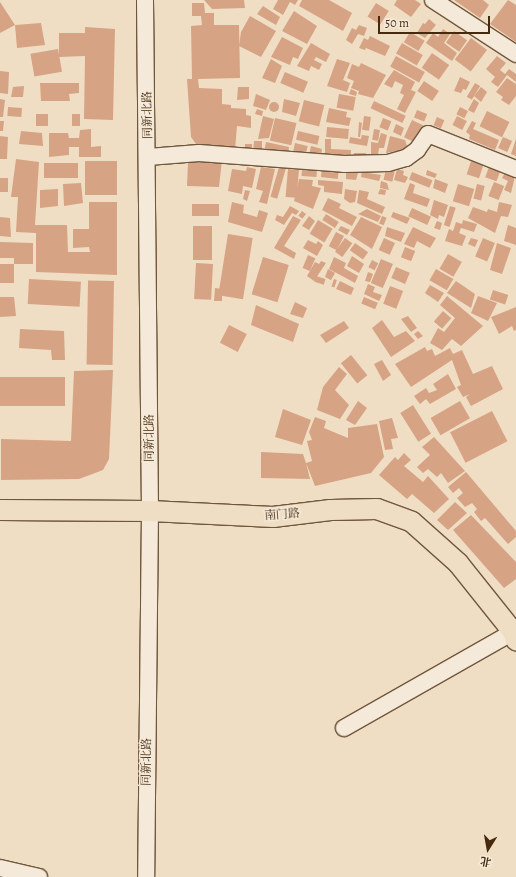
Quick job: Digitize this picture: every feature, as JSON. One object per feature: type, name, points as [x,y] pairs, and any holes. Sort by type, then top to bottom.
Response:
[{"type":"main road","name":"南门路","points":[[0,510],[150,511],[273,517],[331,510],[377,509],[412,522],[458,563],[515,631]]},
{"type":"street","name":"同新北路","points":[[145,0],[148,157],[150,511],[146,877]]},
{"type":"street","points":[[433,0],[516,54]]},
{"type":"street","points":[[148,157],[199,153],[336,164],[388,163],[406,158],[417,150],[428,134],[516,169]]},
{"type":"street","points":[[344,728],[515,631]]},
{"type":"street","points":[[0,868],[39,877]]},
{"type":"building","points":[[204,0],[244,0],[245,8],[212,9]]},
{"type":"building","points":[[278,0],[298,0],[295,5],[290,2],[283,15],[273,9]]},
{"type":"building","points":[[302,0],[329,0],[352,13],[343,31],[299,6]]},
{"type":"building","points":[[397,0],[415,0],[421,4],[411,17],[394,5]]},
{"type":"building","points":[[454,0],[483,0],[489,5],[480,18]]},
{"type":"building","points":[[508,0],[516,5],[516,42],[490,24]]},
{"type":"building","points":[[0,2],[15,25],[0,33]]},
{"type":"building","points":[[192,3],[204,3],[205,13],[214,13],[214,25],[239,25],[240,78],[198,79],[199,88],[222,89],[222,104],[231,105],[231,108],[246,109],[246,115],[251,116],[251,128],[237,126],[235,150],[206,149],[196,144],[191,137],[187,79],[192,79],[191,26],[202,25],[201,16],[192,16]]},
{"type":"building","points":[[376,3],[389,11],[380,25],[368,17]]},
{"type":"building","points":[[263,6],[280,17],[276,25],[257,14]]},
{"type":"building","points":[[294,11],[317,26],[307,44],[282,31]]},
{"type":"building","points":[[250,16],[276,31],[261,57],[239,46],[241,32]]},
{"type":"building","points":[[429,19],[436,25],[425,38],[417,33],[423,23],[425,24]]},
{"type":"building","points":[[41,23],[45,45],[17,48],[15,25]]},
{"type":"building","points":[[359,25],[367,28],[364,36],[358,34],[352,44],[346,40],[352,28],[356,30]]},
{"type":"building","points":[[85,27],[115,29],[113,120],[84,119],[85,56],[59,57],[59,33],[85,33]]},
{"type":"building","points":[[443,29],[450,34],[444,43],[457,53],[452,61],[426,43],[433,33],[438,37]]},
{"type":"building","points":[[454,31],[467,40],[459,52],[446,42]]},
{"type":"building","points":[[410,32],[425,41],[418,51],[404,42]]},
{"type":"building","points":[[370,36],[390,46],[385,56],[366,48],[365,50],[359,48],[364,38],[368,40]]},
{"type":"building","points":[[282,37],[303,48],[298,59],[293,57],[290,65],[271,57]]},
{"type":"building","points":[[471,38],[487,50],[471,72],[455,60]]},
{"type":"building","points":[[311,43],[330,54],[326,62],[316,57],[314,60],[322,64],[319,70],[311,66],[309,71],[297,66]]},
{"type":"building","points":[[402,43],[423,55],[417,65],[396,53]]},
{"type":"building","points":[[58,49],[62,72],[34,77],[30,54]]},
{"type":"building","points":[[432,53],[449,65],[439,80],[422,68]]},
{"type":"building","points":[[396,56],[425,72],[419,82],[390,66]]},
{"type":"building","points":[[497,56],[506,63],[500,70],[505,74],[509,69],[516,74],[516,82],[507,75],[498,87],[491,82],[495,77],[486,69]]},
{"type":"building","points":[[271,59],[282,66],[275,83],[262,78]]},
{"type":"building","points":[[337,59],[350,63],[343,80],[350,83],[347,92],[327,86]]},
{"type":"building","points":[[361,63],[386,75],[373,98],[358,94],[359,91],[351,88],[354,81],[347,78],[352,64],[359,67]]},
{"type":"building","points":[[394,70],[415,82],[411,90],[416,92],[405,113],[397,109],[404,95],[400,93],[403,85],[395,81],[392,88],[384,84]]},
{"type":"building","points":[[0,71],[9,72],[8,94],[0,93]]},
{"type":"building","points":[[285,72],[308,82],[303,93],[280,83]]},
{"type":"building","points":[[460,77],[470,82],[466,90],[463,89],[461,93],[454,91]]},
{"type":"building","points":[[507,78],[516,84],[516,96],[509,105],[501,100],[503,97],[496,92]]},
{"type":"building","points":[[424,81],[439,91],[432,101],[417,91]]},
{"type":"building","points":[[40,83],[79,83],[79,93],[69,94],[70,101],[41,101]]},
{"type":"building","points":[[475,83],[480,86],[472,100],[467,97]]},
{"type":"building","points":[[24,86],[23,97],[11,97],[13,87]]},
{"type":"building","points":[[238,87],[249,87],[249,99],[237,100]]},
{"type":"building","points":[[481,87],[487,92],[481,102],[474,96]]},
{"type":"building","points":[[351,89],[357,92],[356,96],[349,94]]},
{"type":"building","points":[[256,94],[270,100],[266,110],[253,106]]},
{"type":"building","points":[[339,94],[356,97],[353,111],[337,108]]},
{"type":"building","points":[[0,99],[5,100],[3,117],[0,117]]},
{"type":"building","points":[[284,99],[300,103],[296,116],[282,112]]},
{"type":"building","points":[[474,99],[479,103],[474,113],[468,110]]},
{"type":"building","points":[[304,100],[324,105],[319,126],[299,121]]},
{"type":"building","points":[[374,101],[406,116],[402,123],[371,108]]},
{"type":"building","points":[[274,102],[279,107],[274,112],[269,107]]},
{"type":"building","points":[[8,107],[22,108],[21,117],[7,116]]},
{"type":"building","points":[[460,107],[468,111],[464,118],[456,114]]},
{"type":"building","points":[[329,108],[347,112],[346,117],[351,118],[349,126],[326,122]]},
{"type":"building","points":[[257,109],[263,111],[262,116],[255,114]]},
{"type":"building","points":[[417,110],[427,114],[424,122],[414,117]]},
{"type":"building","points":[[487,111],[509,122],[502,137],[480,126]]},
{"type":"building","points":[[36,114],[48,114],[48,126],[36,126]]},
{"type":"building","points":[[72,114],[80,114],[80,126],[72,126]]},
{"type":"building","points":[[263,116],[274,119],[269,138],[258,139]]},
{"type":"building","points":[[364,116],[371,117],[369,131],[362,130]]},
{"type":"building","points":[[457,116],[467,121],[462,130],[452,125]]},
{"type":"building","points":[[437,117],[444,120],[441,128],[433,125]]},
{"type":"building","points":[[275,118],[296,123],[291,145],[270,140]]},
{"type":"building","points":[[383,118],[391,121],[388,131],[379,127]]},
{"type":"building","points":[[412,120],[425,126],[417,143],[404,137]]},
{"type":"building","points":[[0,121],[4,121],[3,131],[0,131]]},
{"type":"building","points":[[472,121],[476,123],[473,129],[499,140],[495,150],[469,139],[470,135],[466,132]]},
{"type":"building","points":[[359,122],[362,123],[360,137],[358,137]]},
{"type":"building","points":[[396,124],[404,128],[401,136],[393,132]]},
{"type":"building","points":[[327,127],[349,129],[348,139],[326,137]]},
{"type":"building","points":[[91,129],[91,147],[101,146],[101,157],[79,157],[79,147],[69,147],[69,155],[49,157],[49,133],[68,133],[69,138],[79,138],[80,130]]},
{"type":"building","points":[[374,129],[380,130],[378,141],[372,140]]},
{"type":"building","points":[[21,131],[42,133],[43,146],[19,144]]},
{"type":"building","points":[[298,131],[319,136],[317,145],[296,140]]},
{"type":"building","points":[[381,133],[387,135],[384,148],[379,148],[378,155],[371,156],[371,142],[378,143]]},
{"type":"building","points":[[362,135],[369,136],[367,146],[349,143],[350,137],[361,139]]},
{"type":"building","points":[[0,136],[8,137],[7,159],[0,159]]},
{"type":"building","points":[[390,136],[405,140],[408,149],[386,153]]},
{"type":"building","points":[[503,137],[512,141],[507,152],[498,148]]},
{"type":"building","points":[[325,139],[331,139],[331,156],[325,156]]},
{"type":"building","points":[[516,139],[516,156],[511,154]]},
{"type":"building","points":[[254,141],[262,141],[262,155],[253,151]]},
{"type":"building","points":[[266,142],[289,147],[288,154],[264,152]]},
{"type":"building","points":[[295,143],[308,146],[305,157],[293,154]]},
{"type":"building","points":[[245,144],[252,144],[252,150],[245,150]]},
{"type":"building","points":[[311,146],[322,149],[321,156],[309,155]]},
{"type":"building","points":[[331,149],[351,150],[351,158],[331,157]]},
{"type":"building","points":[[354,153],[366,153],[366,158],[354,158]]},
{"type":"building","points":[[193,158],[222,160],[219,187],[187,186],[188,162]]},
{"type":"building","points":[[16,159],[39,162],[35,225],[67,225],[68,252],[90,252],[89,247],[73,248],[73,229],[89,229],[89,202],[117,202],[117,275],[36,272],[36,233],[16,232],[18,197],[11,197]]},
{"type":"building","points":[[85,161],[117,161],[117,195],[85,195]]},
{"type":"building","points":[[471,161],[483,165],[479,178],[467,174]]},
{"type":"building","points":[[44,163],[78,163],[78,178],[44,178]]},
{"type":"building","points":[[490,164],[501,168],[496,181],[485,177]]},
{"type":"building","points":[[363,165],[369,165],[368,173],[381,175],[379,181],[361,177]]},
{"type":"building","points":[[247,167],[256,169],[252,188],[243,186],[242,194],[228,191],[232,169],[246,171]]},
{"type":"building","points":[[261,167],[275,169],[267,204],[259,202],[263,191],[256,189]]},
{"type":"building","points":[[279,167],[286,169],[277,199],[270,197]]},
{"type":"building","points":[[322,168],[339,170],[338,179],[321,177]]},
{"type":"building","points":[[288,169],[299,170],[297,198],[286,197]]},
{"type":"building","points":[[302,169],[317,170],[316,177],[302,176]]},
{"type":"building","points":[[386,169],[395,171],[392,182],[384,180]]},
{"type":"building","points":[[397,169],[404,171],[403,175],[408,177],[405,183],[394,180]]},
{"type":"building","points":[[507,169],[516,172],[511,193],[504,190],[508,181],[502,178]]},
{"type":"building","points":[[427,170],[437,174],[435,178],[426,175]]},
{"type":"building","points":[[346,171],[358,173],[356,180],[346,179]]},
{"type":"building","points":[[412,172],[432,180],[429,188],[409,179]]},
{"type":"building","points":[[0,178],[8,178],[8,192],[0,192]]},
{"type":"building","points":[[299,179],[313,180],[312,186],[321,188],[313,209],[294,201]]},
{"type":"building","points":[[435,179],[448,184],[445,193],[433,188]]},
{"type":"building","points":[[318,180],[343,182],[342,194],[324,192],[324,186],[318,185]]},
{"type":"building","points":[[381,181],[387,183],[389,190],[380,188]]},
{"type":"building","points":[[494,182],[504,186],[499,200],[488,196]]},
{"type":"building","points":[[81,183],[83,203],[64,206],[63,184]]},
{"type":"building","points":[[410,183],[415,185],[413,193],[430,199],[427,207],[404,199]]},
{"type":"building","points":[[458,184],[474,189],[469,206],[453,201]]},
{"type":"building","points":[[477,184],[485,186],[481,200],[473,199]]},
{"type":"building","points":[[58,189],[58,206],[40,208],[40,190]]},
{"type":"building","points":[[345,189],[357,191],[355,202],[350,203],[344,199]]},
{"type":"building","points":[[380,189],[386,190],[385,195],[378,194]]},
{"type":"building","points":[[245,190],[250,191],[247,201],[243,199]]},
{"type":"building","points":[[359,190],[369,192],[367,199],[385,207],[382,214],[357,203]]},
{"type":"building","points":[[328,198],[341,204],[339,208],[357,217],[352,226],[322,210]]},
{"type":"building","points":[[434,200],[448,205],[444,217],[439,215],[438,219],[430,215]]},
{"type":"building","points":[[232,202],[244,205],[243,213],[257,217],[259,210],[268,213],[262,232],[228,222]]},
{"type":"building","points":[[499,202],[512,205],[508,217],[501,216],[495,233],[468,218],[473,207],[487,212],[488,209],[497,212]]},
{"type":"building","points":[[192,204],[219,204],[219,216],[192,216]]},
{"type":"building","points":[[290,206],[299,211],[296,215],[292,213],[284,225],[275,220],[277,215],[283,217]]},
{"type":"building","points":[[450,206],[456,208],[450,227],[444,225]]},
{"type":"building","points":[[412,208],[431,217],[427,225],[408,216]]},
{"type":"building","points":[[367,209],[381,216],[378,222],[358,214]]},
{"type":"building","points":[[302,211],[306,214],[302,219],[298,216]]},
{"type":"building","points":[[393,212],[410,218],[407,224],[391,217]]},
{"type":"building","points":[[326,214],[339,222],[335,228],[322,220]]},
{"type":"building","points":[[293,216],[301,220],[284,246],[296,253],[294,259],[274,248]]},
{"type":"building","points":[[309,216],[315,221],[309,230],[302,226]]},
{"type":"building","points":[[382,216],[387,218],[384,225],[379,223]]},
{"type":"building","points":[[0,217],[10,218],[11,237],[0,236]]},
{"type":"building","points":[[361,217],[382,227],[372,249],[350,235]]},
{"type":"building","points":[[318,220],[333,229],[324,242],[310,234]]},
{"type":"building","points":[[463,220],[477,224],[474,232],[461,228],[459,233],[466,236],[462,246],[445,241],[449,229],[453,231],[456,222],[462,224]]},
{"type":"building","points":[[437,221],[442,223],[440,230],[434,228]]},
{"type":"building","points":[[508,225],[516,228],[516,245],[504,241]]},
{"type":"building","points":[[193,226],[212,226],[212,260],[193,260]]},
{"type":"building","points":[[341,226],[350,230],[347,235],[338,230]]},
{"type":"building","points":[[387,227],[405,233],[401,242],[385,236]]},
{"type":"building","points":[[413,227],[436,238],[430,248],[417,241],[414,248],[404,244]]},
{"type":"building","points":[[336,232],[344,236],[337,250],[329,246]]},
{"type":"building","points":[[228,234],[253,238],[243,299],[218,295]]},
{"type":"building","points":[[345,238],[352,243],[342,257],[335,252]]},
{"type":"building","points":[[384,238],[395,243],[390,255],[379,250]]},
{"type":"building","points":[[471,238],[478,240],[475,247],[468,244]]},
{"type":"building","points":[[483,238],[495,243],[487,261],[475,256]]},
{"type":"building","points":[[308,240],[316,244],[318,241],[323,245],[317,256],[303,248]]},
{"type":"building","points":[[0,242],[33,243],[33,264],[14,264],[14,258],[0,258]]},
{"type":"building","points":[[355,243],[368,252],[363,260],[350,250]]},
{"type":"building","points":[[497,243],[511,248],[502,274],[490,270]]},
{"type":"building","points":[[405,247],[415,251],[411,261],[401,257]]},
{"type":"building","points":[[448,254],[462,262],[453,277],[440,269]]},
{"type":"building","points":[[308,255],[315,258],[310,271],[303,268]]},
{"type":"building","points":[[352,256],[364,264],[359,273],[347,266]]},
{"type":"building","points":[[263,257],[289,265],[277,302],[252,294]]},
{"type":"building","points":[[334,257],[346,263],[344,268],[358,276],[355,283],[329,269]]},
{"type":"building","points":[[381,259],[393,264],[383,288],[371,283]]},
{"type":"building","points":[[372,260],[378,263],[375,270],[368,267]]},
{"type":"building","points":[[321,261],[326,263],[314,281],[307,276],[315,262],[319,264]]},
{"type":"building","points":[[196,263],[213,264],[211,300],[194,299]]},
{"type":"building","points":[[0,264],[14,264],[14,283],[0,283]]},
{"type":"building","points":[[396,267],[410,273],[405,284],[391,278]]},
{"type":"building","points":[[328,269],[335,273],[331,280],[325,277]]},
{"type":"building","points":[[436,269],[453,279],[447,290],[430,280]]},
{"type":"building","points":[[368,272],[373,274],[370,282],[365,281]]},
{"type":"building","points":[[316,276],[326,279],[324,285],[314,282]]},
{"type":"building","points":[[29,279],[81,282],[80,307],[28,304]]},
{"type":"building","points":[[334,279],[337,280],[334,288],[332,287]]},
{"type":"building","points":[[88,281],[114,281],[113,365],[87,365]]},
{"type":"building","points":[[340,281],[354,288],[351,295],[336,289]]},
{"type":"building","points":[[456,281],[475,294],[471,308],[447,293]]},
{"type":"building","points":[[368,284],[375,287],[373,292],[382,295],[379,301],[364,294]]},
{"type":"building","points":[[430,285],[444,293],[438,302],[425,293]]},
{"type":"building","points":[[390,286],[403,291],[396,309],[383,304]]},
{"type":"building","points":[[215,288],[222,289],[222,301],[214,301]]},
{"type":"building","points":[[493,290],[508,295],[505,304],[490,300]]},
{"type":"building","points":[[447,296],[483,326],[461,346],[452,339],[442,350],[430,343],[438,328],[444,332],[455,318],[440,305]]},
{"type":"building","points":[[478,296],[497,303],[488,321],[471,313]]},
{"type":"building","points":[[0,297],[14,297],[16,316],[0,317]]},
{"type":"building","points":[[364,297],[378,303],[375,309],[361,303]]},
{"type":"building","points":[[295,302],[307,308],[303,318],[290,314]]},
{"type":"building","points":[[256,305],[299,324],[293,342],[251,325]]},
{"type":"building","points":[[516,307],[516,330],[514,331],[512,326],[499,334],[491,317]]},
{"type":"building","points":[[443,311],[451,318],[442,329],[434,322]]},
{"type":"building","points":[[408,316],[417,328],[411,332],[401,319]]},
{"type":"building","points":[[382,320],[394,337],[406,331],[415,341],[391,357],[372,328]]},
{"type":"building","points":[[344,321],[349,328],[326,343],[320,335]]},
{"type":"building","points":[[229,325],[247,334],[238,352],[220,343]]},
{"type":"building","points":[[20,329],[64,331],[65,360],[52,360],[51,350],[19,348]]},
{"type":"building","points":[[418,331],[423,336],[418,339],[414,334]]},
{"type":"building","points":[[425,347],[427,351],[432,349],[435,356],[450,348],[453,354],[462,350],[473,374],[492,366],[503,389],[471,406],[466,397],[470,394],[463,397],[457,387],[461,385],[452,360],[455,358],[411,387],[395,364]]},
{"type":"building","points":[[351,355],[367,375],[357,383],[341,363]]},
{"type":"building","points":[[382,360],[391,375],[383,381],[374,364]]},
{"type":"building","points":[[339,367],[347,374],[335,390],[349,405],[340,419],[317,410],[323,387]]},
{"type":"building","points":[[113,370],[109,459],[103,470],[79,479],[1,480],[1,439],[71,441],[74,371]]},
{"type":"building","points":[[448,374],[456,389],[430,404],[426,399],[420,404],[414,396],[426,388],[429,393],[437,390],[433,384]]},
{"type":"building","points":[[0,377],[65,377],[65,406],[0,406]]},
{"type":"building","points":[[358,401],[367,408],[355,425],[346,420]]},
{"type":"building","points":[[460,401],[470,418],[441,435],[431,418]]},
{"type":"building","points":[[413,405],[431,434],[418,442],[400,413]]},
{"type":"building","points":[[283,409],[311,420],[302,445],[275,437]]},
{"type":"building","points":[[492,411],[507,441],[466,463],[450,432]]},
{"type":"building","points":[[315,417],[326,421],[324,428],[348,438],[348,428],[377,424],[384,457],[371,473],[315,486],[306,463],[312,461],[307,441],[312,440],[309,432]]},
{"type":"building","points":[[392,418],[398,438],[391,439],[393,449],[385,450],[379,421]]},
{"type":"building","points":[[434,437],[465,471],[448,483],[441,473],[437,477],[428,469],[423,473],[417,467],[430,455],[422,447]]},
{"type":"building","points":[[261,452],[303,454],[310,479],[261,478]]},
{"type":"building","points":[[404,453],[411,460],[404,466],[423,482],[428,476],[449,499],[434,513],[412,494],[407,499],[379,475],[395,457],[398,460]]},
{"type":"building","points":[[466,472],[516,531],[516,537],[508,544],[485,518],[481,521],[474,512],[477,509],[472,503],[465,507],[457,498],[463,493],[459,488],[453,493],[448,487]]},
{"type":"building","points":[[455,502],[467,513],[448,530],[437,520]]},
{"type":"building","points":[[471,515],[516,562],[516,579],[504,588],[453,530]]}]
